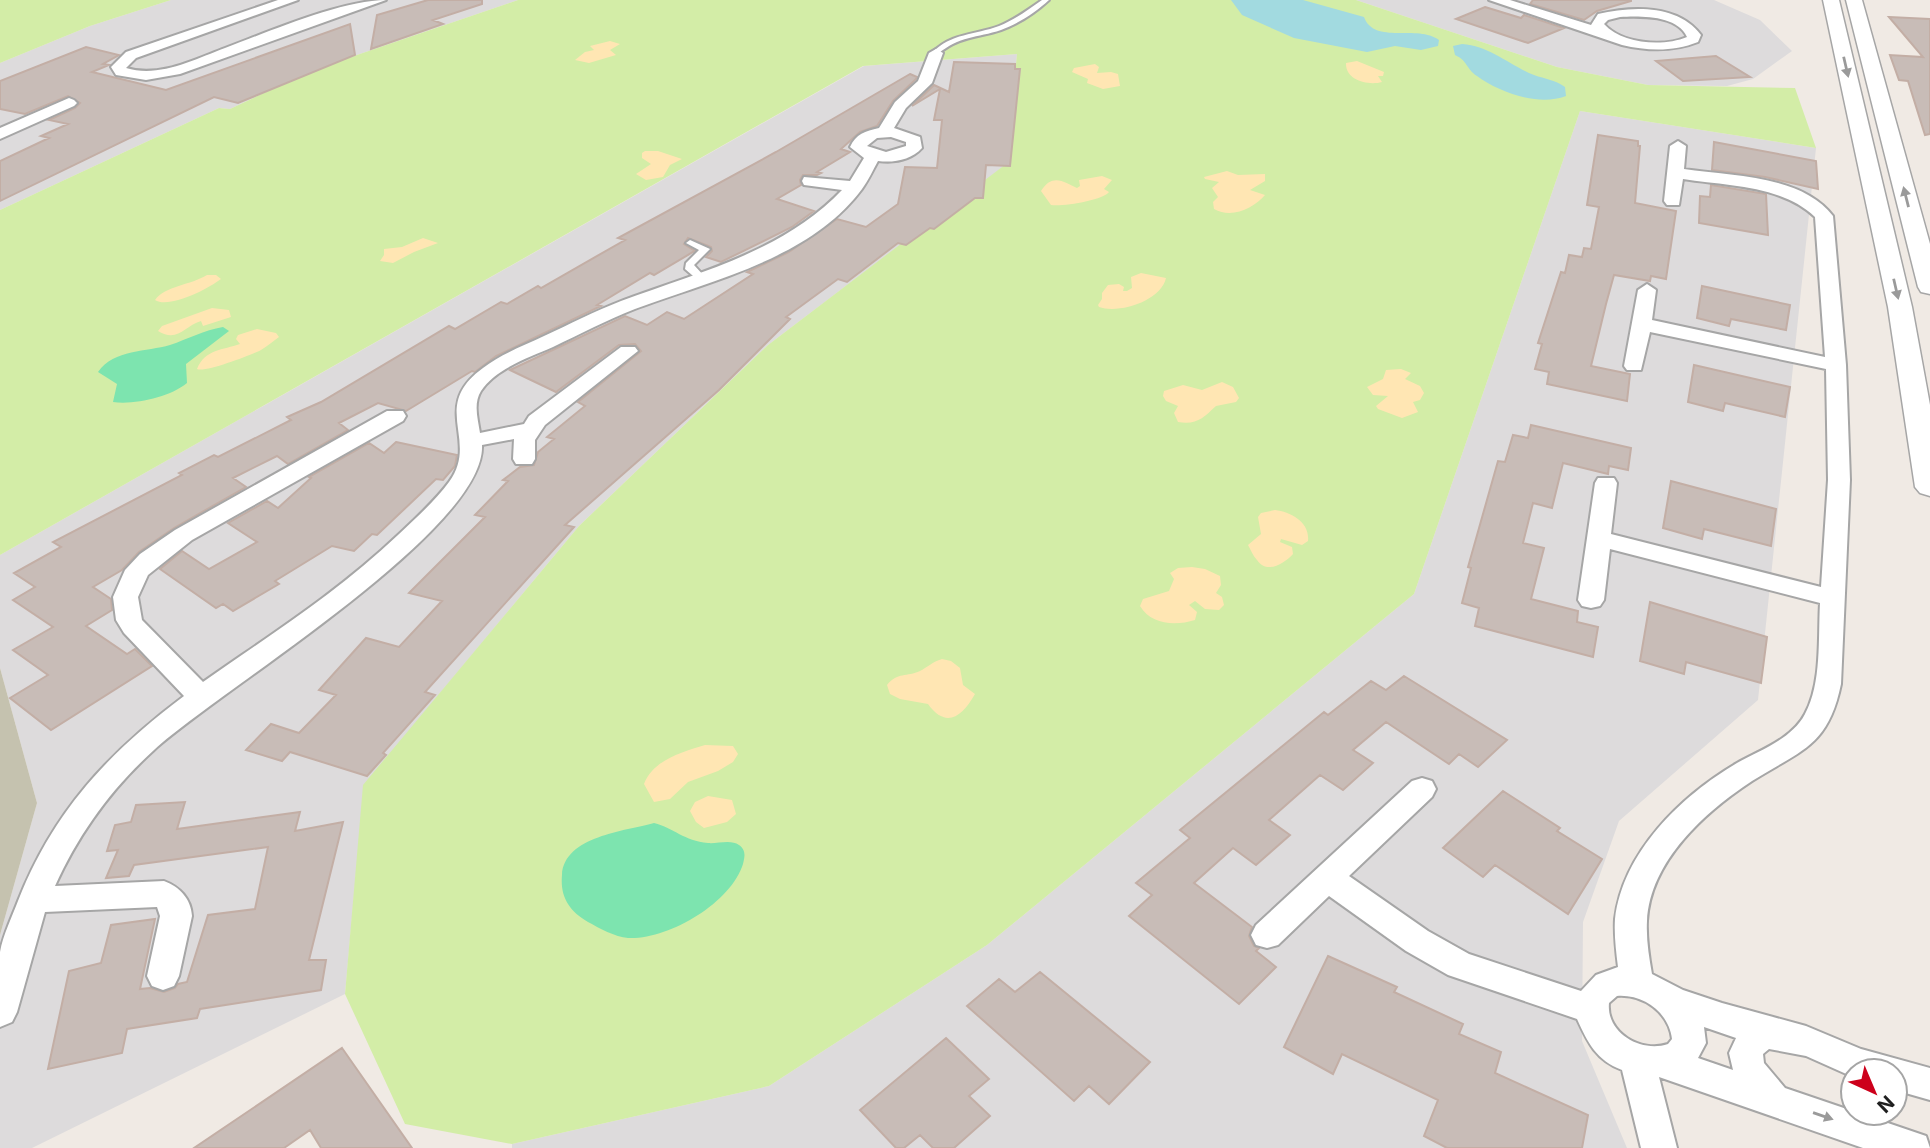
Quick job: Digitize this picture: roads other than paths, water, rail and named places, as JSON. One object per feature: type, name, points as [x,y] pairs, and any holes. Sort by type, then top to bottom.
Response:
[{"type":"street","points":[[291,0],[131,55],[118,67],[121,72],[138,76],[180,70],[272,35],[379,0]]},
{"type":"street","points":[[1496,0],[1631,43],[1680,45],[1693,39],[1694,35],[1679,22],[1657,15],[1620,13],[1603,17],[1540,13]]},
{"type":"street","points":[[1831,0],[1900,307],[1930,487]]},
{"type":"street","points":[[1854,0],[1930,287]]},
{"type":"street","points":[[1603,17],[1597,24],[1609,36]]},
{"type":"street","points":[[884,132],[900,105],[925,83],[936,53]]},
{"type":"street","points":[[0,134],[69,103]]},
{"type":"street","points":[[884,132],[909,136],[914,140],[914,148],[893,157],[873,156],[861,150],[859,143],[867,136],[884,132]]},
{"type":"street","points":[[1673,201],[1678,146]]},
{"type":"street","points":[[0,1012],[19,942],[50,862],[66,834],[99,789],[130,755],[201,697],[307,624],[392,553],[457,487],[470,463],[470,440],[464,403],[468,393],[486,374],[619,309],[743,264],[790,239],[828,214],[855,187],[873,156]]},
{"type":"street","points":[[1637,983],[1631,917],[1643,875],[1668,839],[1715,793],[1749,770],[1786,751],[1813,728],[1821,714],[1828,684],[1839,480],[1836,365],[1826,223],[1820,210],[1801,198],[1774,189],[1676,173]]},
{"type":"street","points":[[810,181],[855,187]]},
{"type":"street","points":[[1634,366],[1647,290]]},
{"type":"street","points":[[1641,324],[1836,365]]},
{"type":"street","points":[[524,459],[523,450],[529,430],[537,421],[628,351]]},
{"type":"street","points":[[201,697],[133,627],[126,615],[124,601],[128,586],[138,571],[171,543],[396,416]]},
{"type":"street","points":[[470,440],[529,430]]},
{"type":"street","points":[[1591,600],[1606,483]]},
{"type":"street","points":[[1599,538],[1832,598]]},
{"type":"street","points":[[1267,935],[1422,789]]},
{"type":"street","points":[[1328,878],[1417,941],[1459,965],[1482,975],[1591,1009]]},
{"type":"street","points":[[35,900],[164,894],[172,899],[176,916],[163,976]]},
{"type":"street","points":[[1839,1059],[1810,1053],[1770,1032],[1670,999],[1637,983],[1610,983],[1600,989],[1591,1009],[1600,1032],[1622,1054],[1773,1098],[1913,1148]]},
{"type":"street","points":[[1651,1062],[1678,1059],[1690,1038],[1685,1018],[1670,999]]},
{"type":"street","points":[[1770,1032],[1757,1036],[1748,1045],[1746,1057],[1754,1079],[1773,1098]]},
{"type":"street","points":[[1651,1062],[1659,1148]]},
{"type":"street","points":[[1909,1078],[1930,1083]]},
{"type":"lane","points":[[936,53],[959,36],[996,30],[1011,23],[1045,0]]},
{"type":"lane","points":[[691,243],[705,249],[689,265],[702,279]]},
{"type":"water","points":[[1231,0],[1303,0],[1364,17],[1369,25],[1377,30],[1430,36],[1439,40],[1438,46],[1421,50],[1395,46],[1367,52],[1294,38],[1242,15]]},
{"type":"water","points":[[1462,44],[1482,48],[1525,71],[1558,83],[1565,87],[1566,96],[1531,99],[1486,82],[1455,55],[1453,46]]}]
